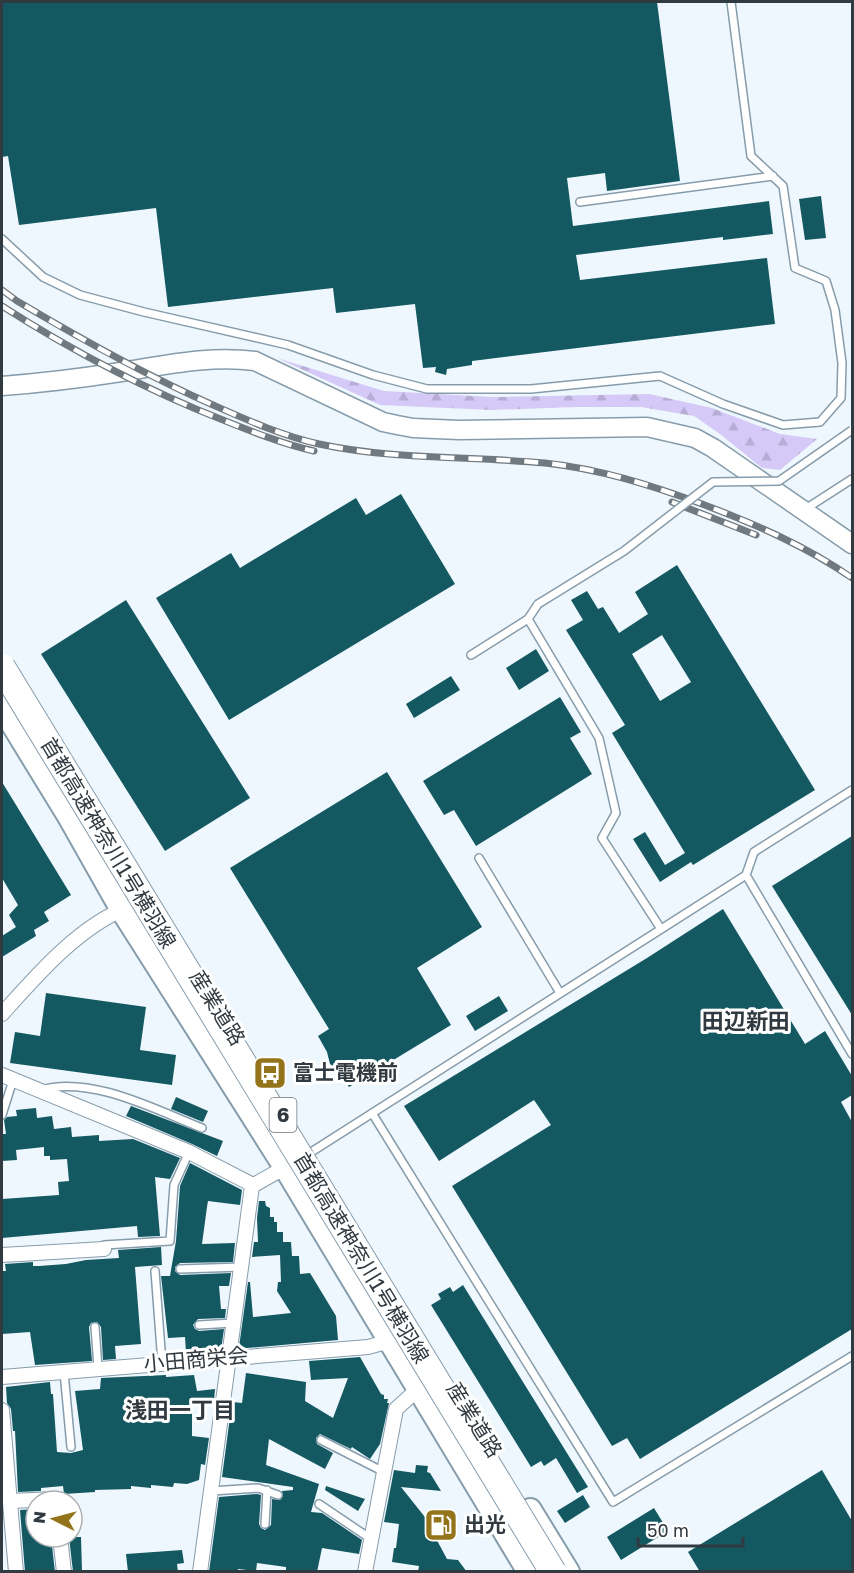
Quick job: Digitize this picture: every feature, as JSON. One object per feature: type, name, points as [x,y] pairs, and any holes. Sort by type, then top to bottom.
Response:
[{"type":"highway","name":"首都高速神奈川1号横羽線","points":[[2,667],[554,1572]]},
{"type":"highway","name":"首都高速神奈川1号横羽線","points":[[2,698],[531,1572]]},
{"type":"main road","name":"産業道路","points":[[2,656],[7,669],[150,899],[298,1160],[390,1341],[531,1572]]},
{"type":"main road","name":"産業道路","points":[[2,707],[70,818],[122,910],[298,1160],[568,1572]]},
{"type":"street","points":[[2,386],[90,377],[200,359],[238,359],[255,361],[382,422],[405,427],[504,430],[653,428],[696,438],[744,468],[852,544]]},
{"type":"street","points":[[2,1014],[42,969],[103,919],[150,899]]},
{"type":"street","points":[[7,1077],[189,1152],[253,1185]]},
{"type":"street","points":[[253,1185],[298,1160]]},
{"type":"street","points":[[200,1572],[253,1185]]},
{"type":"street","points":[[2,1255],[104,1250]]},
{"type":"street","name":"小田商栄会","points":[[2,1377],[368,1347],[390,1341]]},
{"type":"street","points":[[365,1572],[396,1409],[418,1389]]},
{"type":"street","points":[[2,1410],[16,1572]]},
{"type":"street","points":[[10,1501],[24,1500]]},
{"type":"street","points":[[61,1549],[64,1572]]},
{"type":"lane","points":[[2,240],[44,277],[80,295],[288,345],[373,375],[427,389],[531,389],[660,376],[723,404],[783,424],[820,422],[841,398],[842,363],[835,310],[826,281],[795,268],[783,186],[751,156],[731,2]]},
{"type":"lane","points":[[580,202],[773,176]]},
{"type":"lane","points":[[471,655],[528,620],[538,604],[624,551],[713,482],[779,481],[852,430]]},
{"type":"lane","points":[[804,510],[852,479]]},
{"type":"lane","points":[[528,620],[599,738],[616,813],[602,838],[661,929]]},
{"type":"lane","points":[[298,1160],[746,875],[754,852],[852,790]]},
{"type":"lane","points":[[479,858],[560,993]]},
{"type":"lane","points":[[746,875],[852,1054]]},
{"type":"lane","points":[[2,1115],[7,1077]]},
{"type":"lane","points":[[39,1090],[56,1085],[116,1093],[202,1128]]},
{"type":"lane","points":[[372,1113],[613,1502],[852,1356]]},
{"type":"lane","points":[[104,1250],[104,1245],[170,1241],[174,1185],[189,1152]]},
{"type":"lane","points":[[180,1269],[242,1267]]},
{"type":"lane","points":[[155,1271],[162,1363]]},
{"type":"lane","points":[[200,1325],[233,1323]]},
{"type":"lane","points":[[94,1326],[98,1368]]},
{"type":"lane","points":[[64,1371],[71,1447]]},
{"type":"lane","points":[[321,1440],[384,1472]]},
{"type":"lane","points":[[211,1491],[258,1488],[278,1495]]},
{"type":"lane","points":[[264,1524],[267,1490]]},
{"type":"lane","points":[[319,1504],[371,1539]]},
{"type":"green space","points":[[277,358],[384,391],[491,397],[649,394],[712,408],[780,434],[817,439],[780,470],[762,468],[694,416],[641,407],[492,410],[380,405]]},
{"type":"building","points":[[2,2],[657,2],[680,181],[607,191],[605,173],[567,178],[573,226],[769,201],[773,234],[723,240],[723,237],[576,255],[580,280],[767,258],[775,324],[472,361],[472,365],[447,369],[446,375],[435,372],[436,367],[423,368],[415,304],[336,313],[333,288],[168,307],[156,208],[19,225],[8,156],[2,157]]},
{"type":"building","points":[[821,196],[826,238],[805,240],[799,199]]},
{"type":"building","points":[[401,494],[455,584],[229,720],[156,598],[231,553],[240,568],[356,498],[366,515]]},
{"type":"building","points":[[677,565],[815,790],[693,865],[691,862],[660,882],[633,839],[645,832],[665,865],[685,853],[612,733],[625,725],[566,630],[583,620],[571,600],[587,591],[598,609],[603,607],[619,633],[648,614],[635,592]],"holes":[[[662,635],[691,682],[660,701],[632,654]]]},
{"type":"building","points":[[126,600],[250,798],[165,851],[41,654]]},
{"type":"building","points":[[536,649],[549,671],[519,690],[506,668]]},
{"type":"building","points":[[451,676],[460,690],[414,718],[406,704]]},
{"type":"building","points":[[560,697],[581,732],[570,738],[592,774],[476,846],[454,810],[444,815],[423,781]]},
{"type":"building","points":[[387,772],[482,927],[417,968],[451,1025],[349,1087],[339,1071],[330,1064],[327,1052],[318,1036],[329,1029],[230,868]]},
{"type":"building","points":[[2,782],[71,895],[44,912],[49,921],[34,930],[36,936],[2,957],[2,936],[16,927],[9,915],[18,905],[2,878]]},
{"type":"building","points":[[852,836],[852,1015],[772,886]]},
{"type":"building","points":[[723,909],[805,1044],[825,1031],[852,1076],[852,1095],[841,1102],[852,1122],[852,1329],[640,1459],[627,1438],[612,1446],[452,1186],[551,1125],[534,1100],[439,1161],[404,1106]]},
{"type":"building","points":[[46,993],[146,1007],[140,1050],[176,1055],[172,1085],[10,1063],[15,1032],[40,1036]]},
{"type":"building","points":[[499,996],[508,1011],[475,1031],[466,1016]]},
{"type":"building","points":[[176,1097],[208,1111],[203,1122],[171,1109]]},
{"type":"building","points":[[131,1106],[223,1141],[217,1156],[126,1116]]},
{"type":"building","points":[[36,1108],[37,1118],[52,1116],[54,1129],[71,1127],[72,1137],[99,1135],[99,1141],[133,1139],[180,1158],[170,1179],[155,1177],[160,1236],[138,1237],[137,1226],[2,1238],[2,1199],[59,1195],[58,1182],[69,1181],[67,1159],[50,1160],[50,1156],[44,1156],[44,1147],[16,1150],[17,1160],[2,1161],[2,1134],[6,1134],[4,1120],[7,1117],[17,1116],[16,1110]]},
{"type":"building","points":[[190,1163],[242,1190],[240,1205],[208,1201],[202,1244],[235,1243],[233,1262],[180,1263],[175,1267],[175,1271],[180,1275],[231,1273],[229,1286],[219,1286],[221,1309],[226,1309],[225,1318],[198,1319],[193,1325],[199,1331],[224,1329],[221,1350],[186,1353],[185,1337],[168,1338],[161,1276],[170,1276],[176,1241],[180,1186]]},
{"type":"building","points":[[259,1201],[265,1201],[266,1206],[270,1208],[270,1217],[274,1217],[274,1222],[277,1222],[277,1232],[283,1232],[283,1242],[291,1242],[292,1256],[299,1256],[300,1274],[310,1273],[336,1316],[338,1340],[239,1347],[248,1282],[250,1282],[253,1317],[291,1313],[277,1291],[278,1282],[281,1282],[280,1255],[252,1257],[254,1242],[258,1242]]},
{"type":"building","points":[[161,1247],[162,1265],[135,1267],[141,1344],[115,1346],[116,1359],[103,1360],[101,1327],[97,1322],[91,1323],[89,1327],[92,1361],[35,1365],[30,1332],[2,1334],[2,1271],[6,1271],[5,1264],[33,1262],[33,1266],[39,1266],[66,1264],[119,1258],[118,1250]]},
{"type":"building","points":[[463,1285],[588,1487],[577,1493],[556,1458],[544,1466],[541,1461],[531,1467],[431,1305],[441,1299],[438,1294],[450,1287],[453,1292]]},
{"type":"building","points":[[360,1357],[381,1394],[384,1395],[384,1399],[388,1399],[387,1403],[389,1403],[380,1444],[370,1459],[352,1447],[351,1449],[320,1434],[316,1438],[317,1444],[333,1453],[325,1469],[269,1439],[266,1465],[319,1484],[311,1512],[322,1513],[362,1540],[359,1554],[322,1548],[317,1572],[286,1572],[286,1567],[257,1563],[256,1571],[238,1569],[238,1572],[209,1572],[219,1497],[261,1495],[259,1524],[265,1530],[271,1525],[272,1499],[280,1500],[283,1496],[282,1491],[293,1490],[293,1487],[222,1477],[232,1402],[242,1403],[246,1373],[306,1382],[305,1401],[333,1418],[348,1378],[311,1380],[309,1361]]},
{"type":"building","points":[[194,1375],[197,1391],[215,1389],[214,1401],[192,1403],[192,1436],[209,1438],[205,1465],[201,1464],[199,1480],[187,1484],[174,1483],[173,1487],[131,1486],[131,1489],[95,1490],[95,1492],[84,1493],[84,1489],[63,1489],[63,1486],[24,1489],[24,1492],[18,1492],[15,1431],[13,1431],[11,1409],[7,1403],[6,1387],[50,1382],[57,1452],[71,1453],[83,1450],[75,1391],[100,1389],[101,1378]]},
{"type":"building","points":[[416,1465],[428,1466],[427,1472],[430,1473],[441,1491],[401,1487],[436,1531],[433,1533],[447,1559],[458,1560],[467,1572],[418,1572],[419,1566],[392,1562],[399,1524],[384,1522],[394,1470],[415,1473]]},
{"type":"building","points":[[822,1470],[852,1521],[852,1572],[700,1572],[688,1552]]},
{"type":"building","points":[[326,1486],[365,1499],[358,1511],[325,1490]]},
{"type":"building","points":[[583,1495],[590,1507],[565,1523],[557,1511]]},
{"type":"building","points":[[654,1508],[668,1531],[621,1560],[607,1537]]},
{"type":"building","points":[[20,1510],[24,1510],[24,1549],[52,1549],[55,1572],[25,1572]]},
{"type":"building","points":[[70,1549],[81,1549],[82,1572],[73,1572]]},
{"type":"building","points":[[182,1550],[184,1563],[177,1564],[178,1572],[128,1572],[126,1554]]},
{"type":"railway","points":[[2,290],[89,343],[138,369],[213,405],[279,432],[319,444],[375,453],[545,463],[625,479],[664,490],[780,536],[852,578]]},
{"type":"railway","points":[[2,306],[82,353],[166,396],[257,433],[314,451]]},
{"type":"railway","points":[[672,502],[756,535]]},
{"type":"place","name":"富士電機前","points":[[270,1073]]},
{"type":"place","name":"出光","points":[[441,1525]]},
{"type":"district","name":"田辺新田","points":[[746,1021]]},
{"type":"district","name":"浅田一丁目","points":[[180,1410]]}]
